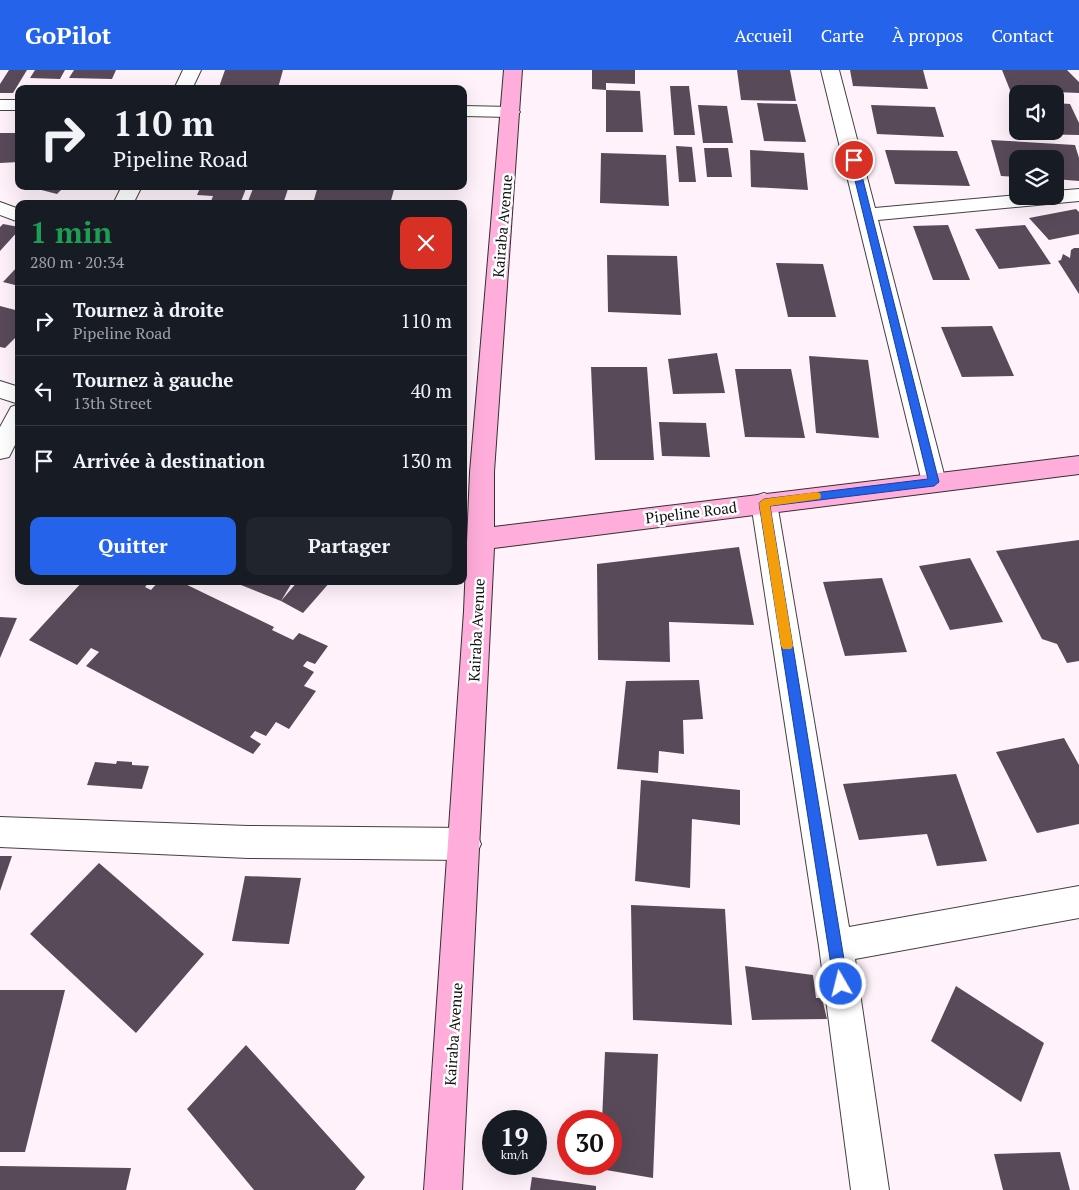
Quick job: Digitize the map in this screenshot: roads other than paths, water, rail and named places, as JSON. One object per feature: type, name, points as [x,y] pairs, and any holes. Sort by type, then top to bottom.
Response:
[{"type":"street","points":[[186,85],[192,70]]},
{"type":"street","name":"Kairaba Avenue","points":[[443,1190],[464,844],[473,537],[482,472],[513,70]]},
{"type":"street","points":[[830,70],[934,482]]},
{"type":"street","points":[[0,104],[15,105]]},
{"type":"street","points":[[467,111],[511,112]]},
{"type":"street","points":[[868,215],[1079,195]]},
{"type":"street","points":[[0,208],[15,214]]},
{"type":"street","points":[[0,389],[15,395]]},
{"type":"street","points":[[0,450],[15,421]]},
{"type":"street","name":"Pipeline Road","points":[[473,537],[1079,465]]},
{"type":"street","points":[[764,503],[836,946],[870,1190]]},
{"type":"street","points":[[0,832],[248,842],[464,844]]},
{"type":"street","points":[[836,946],[1079,902]]}]
